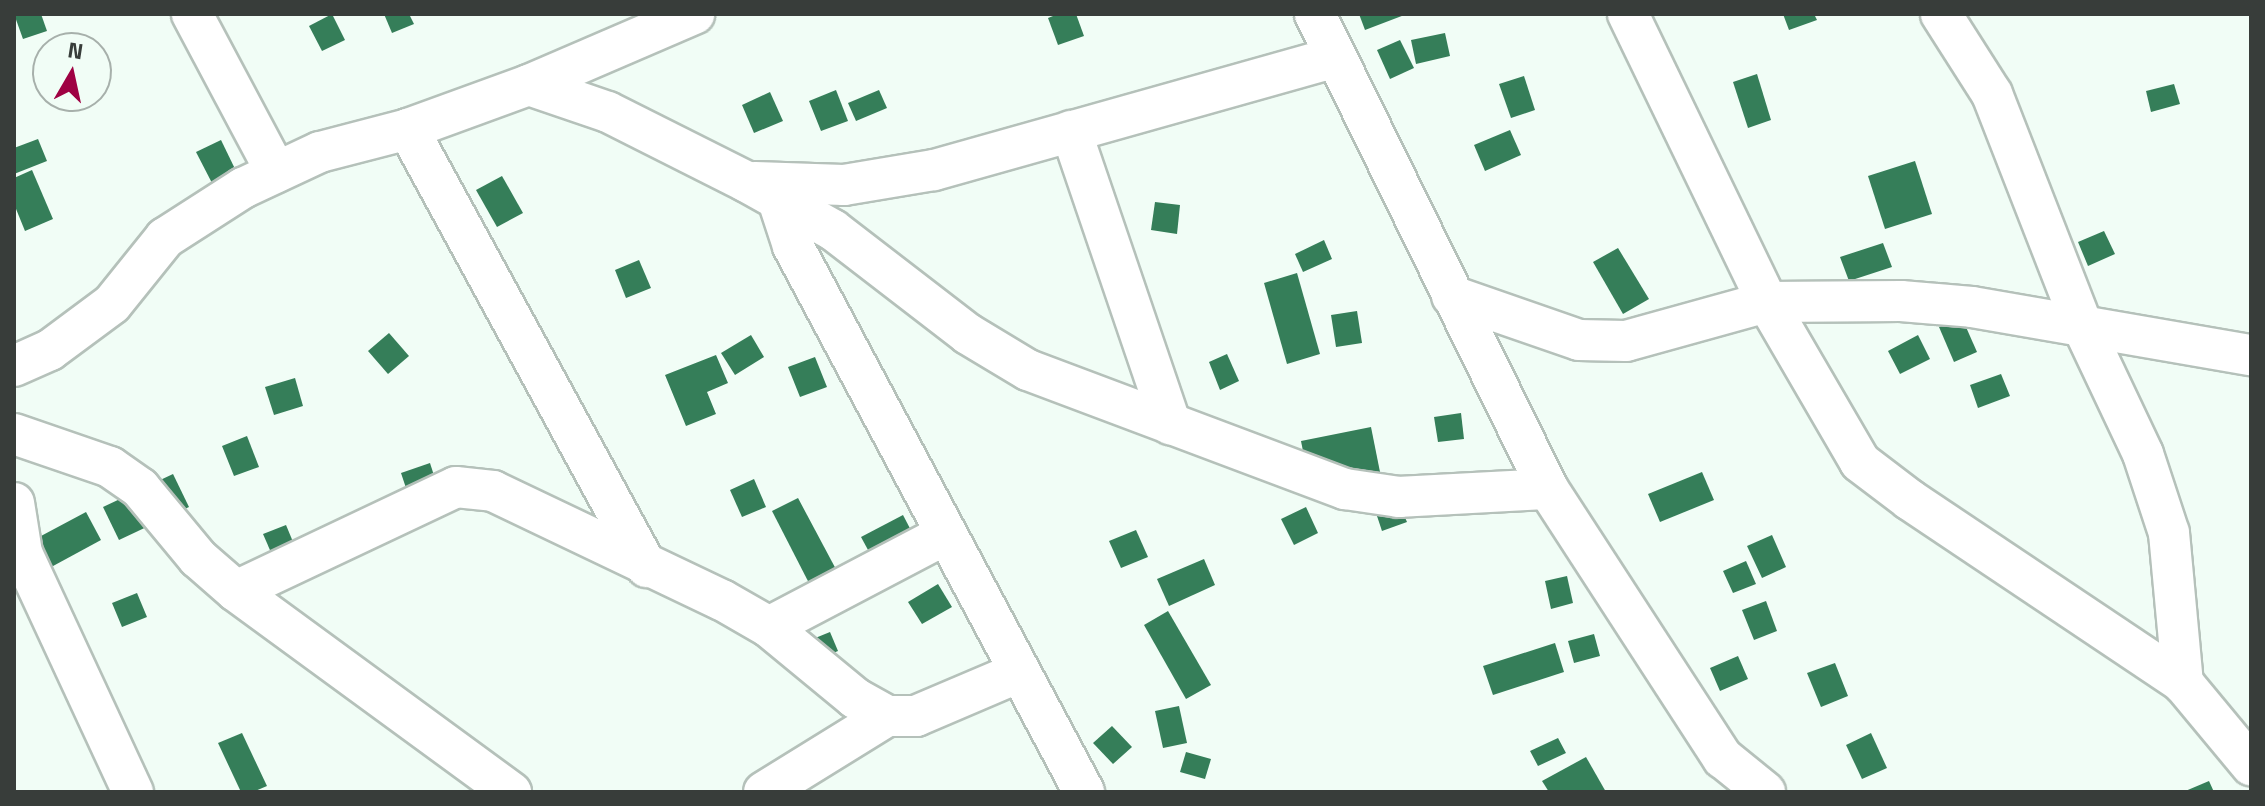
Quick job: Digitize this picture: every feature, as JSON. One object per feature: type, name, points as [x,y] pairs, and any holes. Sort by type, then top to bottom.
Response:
[{"type":"street","points":[[192,14],[276,172]]},
{"type":"street","points":[[14,366],[50,350],[112,304],[165,238],[243,188],[320,152],[408,129],[529,85],[694,14]]},
{"type":"street","points":[[1315,14],[1548,489],[1730,775],[1765,792]]},
{"type":"street","points":[[1628,14],[1767,302],[1860,462],[1910,500],[2183,683],[2251,765]]},
{"type":"street","points":[[1941,14],[1992,94],[2083,327],[2143,454],[2169,533],[2183,683]]},
{"type":"street","points":[[763,191],[844,185],[934,170],[1335,57]]},
{"type":"street","points":[[529,85],[608,112],[833,230],[968,334],[1028,370],[1345,489],[1399,497],[1548,489]]},
{"type":"street","points":[[408,129],[647,567]]},
{"type":"street","points":[[1071,131],[1171,424]]},
{"type":"street","points":[[763,191],[1084,792]]},
{"type":"street","points":[[1452,296],[1579,340],[1626,341],[1767,302],[1901,301],[1972,307],[2251,355]]},
{"type":"street","points":[[14,434],[110,467],[140,488],[198,558],[236,591],[511,792]]},
{"type":"street","points":[[236,591],[456,487],[493,491],[647,567],[722,600],[769,627],[855,698],[887,716],[916,716],[1019,672]]},
{"type":"street","points":[[14,503],[22,553],[128,790]]},
{"type":"street","points":[[769,627],[946,534]]},
{"type":"street","points":[[764,792],[887,716]]},
{"type":"building","points":[[14,14],[41,14],[47,31],[32,32],[32,36],[23,39]]},
{"type":"building","points":[[332,14],[345,40],[322,51],[309,26]]},
{"type":"building","points":[[384,14],[409,14],[414,24],[392,33]]},
{"type":"building","points":[[1058,14],[1076,14],[1084,36],[1058,45],[1048,18]]},
{"type":"building","points":[[1359,14],[1407,14],[1365,30]]},
{"type":"building","points":[[1783,14],[1814,14],[1817,20],[1789,30]]},
{"type":"building","points":[[1445,33],[1450,56],[1416,64],[1411,40]]},
{"type":"building","points":[[1400,40],[1414,68],[1390,79],[1377,50]]},
{"type":"building","points":[[1757,74],[1771,120],[1748,128],[1733,82]]},
{"type":"building","points":[[1524,76],[1535,110],[1511,118],[1499,84]]},
{"type":"building","points":[[2174,84],[2180,104],[2151,112],[2146,91]]},
{"type":"building","points":[[836,90],[848,121],[821,131],[809,101]]},
{"type":"building","points":[[879,90],[887,108],[856,121],[848,103]]},
{"type":"building","points":[[770,92],[783,121],[754,133],[742,105]]},
{"type":"building","points":[[1510,130],[1521,155],[1485,171],[1474,145]]},
{"type":"building","points":[[38,139],[47,161],[14,174],[14,148]]},
{"type":"building","points":[[221,140],[237,173],[213,185],[196,152]]},
{"type":"building","points":[[1915,161],[1932,214],[1885,229],[1868,176]]},
{"type":"building","points":[[32,170],[53,219],[25,231],[14,204],[14,178]]},
{"type":"building","points":[[502,176],[523,213],[497,227],[476,190]]},
{"type":"building","points":[[1155,202],[1180,205],[1177,234],[1151,230]]},
{"type":"building","points":[[2104,231],[2115,254],[2088,266],[2078,242]]},
{"type":"building","points":[[1324,240],[1332,259],[1303,272],[1295,254]]},
{"type":"building","points":[[1883,243],[1892,267],[1849,281],[1840,257]]},
{"type":"building","points":[[1618,248],[1649,299],[1623,314],[1593,262]]},
{"type":"building","points":[[639,260],[651,288],[626,298],[615,270]]},
{"type":"building","points":[[1297,273],[1320,354],[1287,364],[1264,283]]},
{"type":"building","points":[[1357,311],[1362,343],[1336,347],[1331,315]]},
{"type":"building","points":[[1962,318],[1977,352],[1954,362],[1939,327]]},
{"type":"building","points":[[389,333],[409,356],[388,374],[368,351]]},
{"type":"building","points":[[751,335],[764,357],[735,375],[721,353]]},
{"type":"building","points":[[1918,335],[1930,359],[1900,374],[1888,351]]},
{"type":"building","points":[[1227,354],[1239,381],[1220,390],[1209,362]]},
{"type":"building","points":[[716,355],[728,383],[707,392],[716,414],[686,426],[665,375]]},
{"type":"building","points":[[815,357],[827,387],[800,397],[788,367]]},
{"type":"building","points":[[2001,374],[2010,396],[1978,408],[1970,385]]},
{"type":"building","points":[[295,378],[303,406],[274,415],[265,387]]},
{"type":"building","points":[[1461,413],[1464,439],[1438,442],[1434,417]]},
{"type":"building","points":[[1371,427],[1380,472],[1310,487],[1301,441]]},
{"type":"building","points":[[247,436],[259,467],[234,476],[222,446]]},
{"type":"building","points":[[430,463],[438,488],[409,497],[401,473]]},
{"type":"building","points":[[1702,472],[1714,500],[1660,522],[1648,494]]},
{"type":"building","points":[[173,474],[189,507],[119,540],[103,507]]},
{"type":"building","points":[[754,479],[766,507],[742,517],[730,490]]},
{"type":"building","points":[[798,498],[838,573],[811,587],[772,511]]},
{"type":"building","points":[[1397,499],[1407,522],[1382,531],[1374,507]]},
{"type":"building","points":[[1306,507],[1318,533],[1294,545],[1281,519]]},
{"type":"building","points":[[86,512],[101,540],[42,572],[26,544]]},
{"type":"building","points":[[903,515],[916,540],[874,561],[861,537]]},
{"type":"building","points":[[286,525],[296,549],[273,557],[263,534]]},
{"type":"building","points":[[1136,530],[1148,557],[1121,568],[1109,541]]},
{"type":"building","points":[[1772,535],[1786,567],[1762,578],[1747,546]]},
{"type":"building","points":[[1204,559],[1215,585],[1169,606],[1157,579]]},
{"type":"building","points":[[1746,561],[1756,584],[1733,593],[1723,571]]},
{"type":"building","points":[[1567,576],[1573,603],[1551,609],[1545,581]]},
{"type":"building","points":[[938,584],[952,607],[922,624],[908,602]]},
{"type":"building","points":[[137,593],[147,617],[122,627],[112,603]]},
{"type":"building","points":[[1766,601],[1777,631],[1754,640],[1742,610]]},
{"type":"building","points":[[1168,611],[1211,685],[1186,699],[1144,625]]},
{"type":"building","points":[[830,632],[838,651],[811,662],[803,643]]},
{"type":"building","points":[[1594,634],[1600,656],[1574,663],[1568,641]]},
{"type":"building","points":[[1555,643],[1564,672],[1493,695],[1483,666]]},
{"type":"building","points":[[1738,656],[1748,679],[1720,691],[1710,668]]},
{"type":"building","points":[[1835,663],[1848,696],[1821,707],[1807,673]]},
{"type":"building","points":[[1179,706],[1187,743],[1163,748],[1155,711]]},
{"type":"building","points":[[1112,726],[1132,747],[1113,764],[1093,743]]},
{"type":"building","points":[[242,733],[267,786],[253,792],[241,792],[218,743]]},
{"type":"building","points":[[1871,733],[1887,768],[1862,779],[1846,745]]},
{"type":"building","points":[[1558,738],[1566,753],[1538,766],[1530,751]]},
{"type":"building","points":[[1186,752],[1211,759],[1205,779],[1180,772]]},
{"type":"building","points":[[1586,757],[1606,792],[1549,792],[1542,781]]},
{"type":"building","points":[[2209,781],[2214,792],[2183,792]]}]
